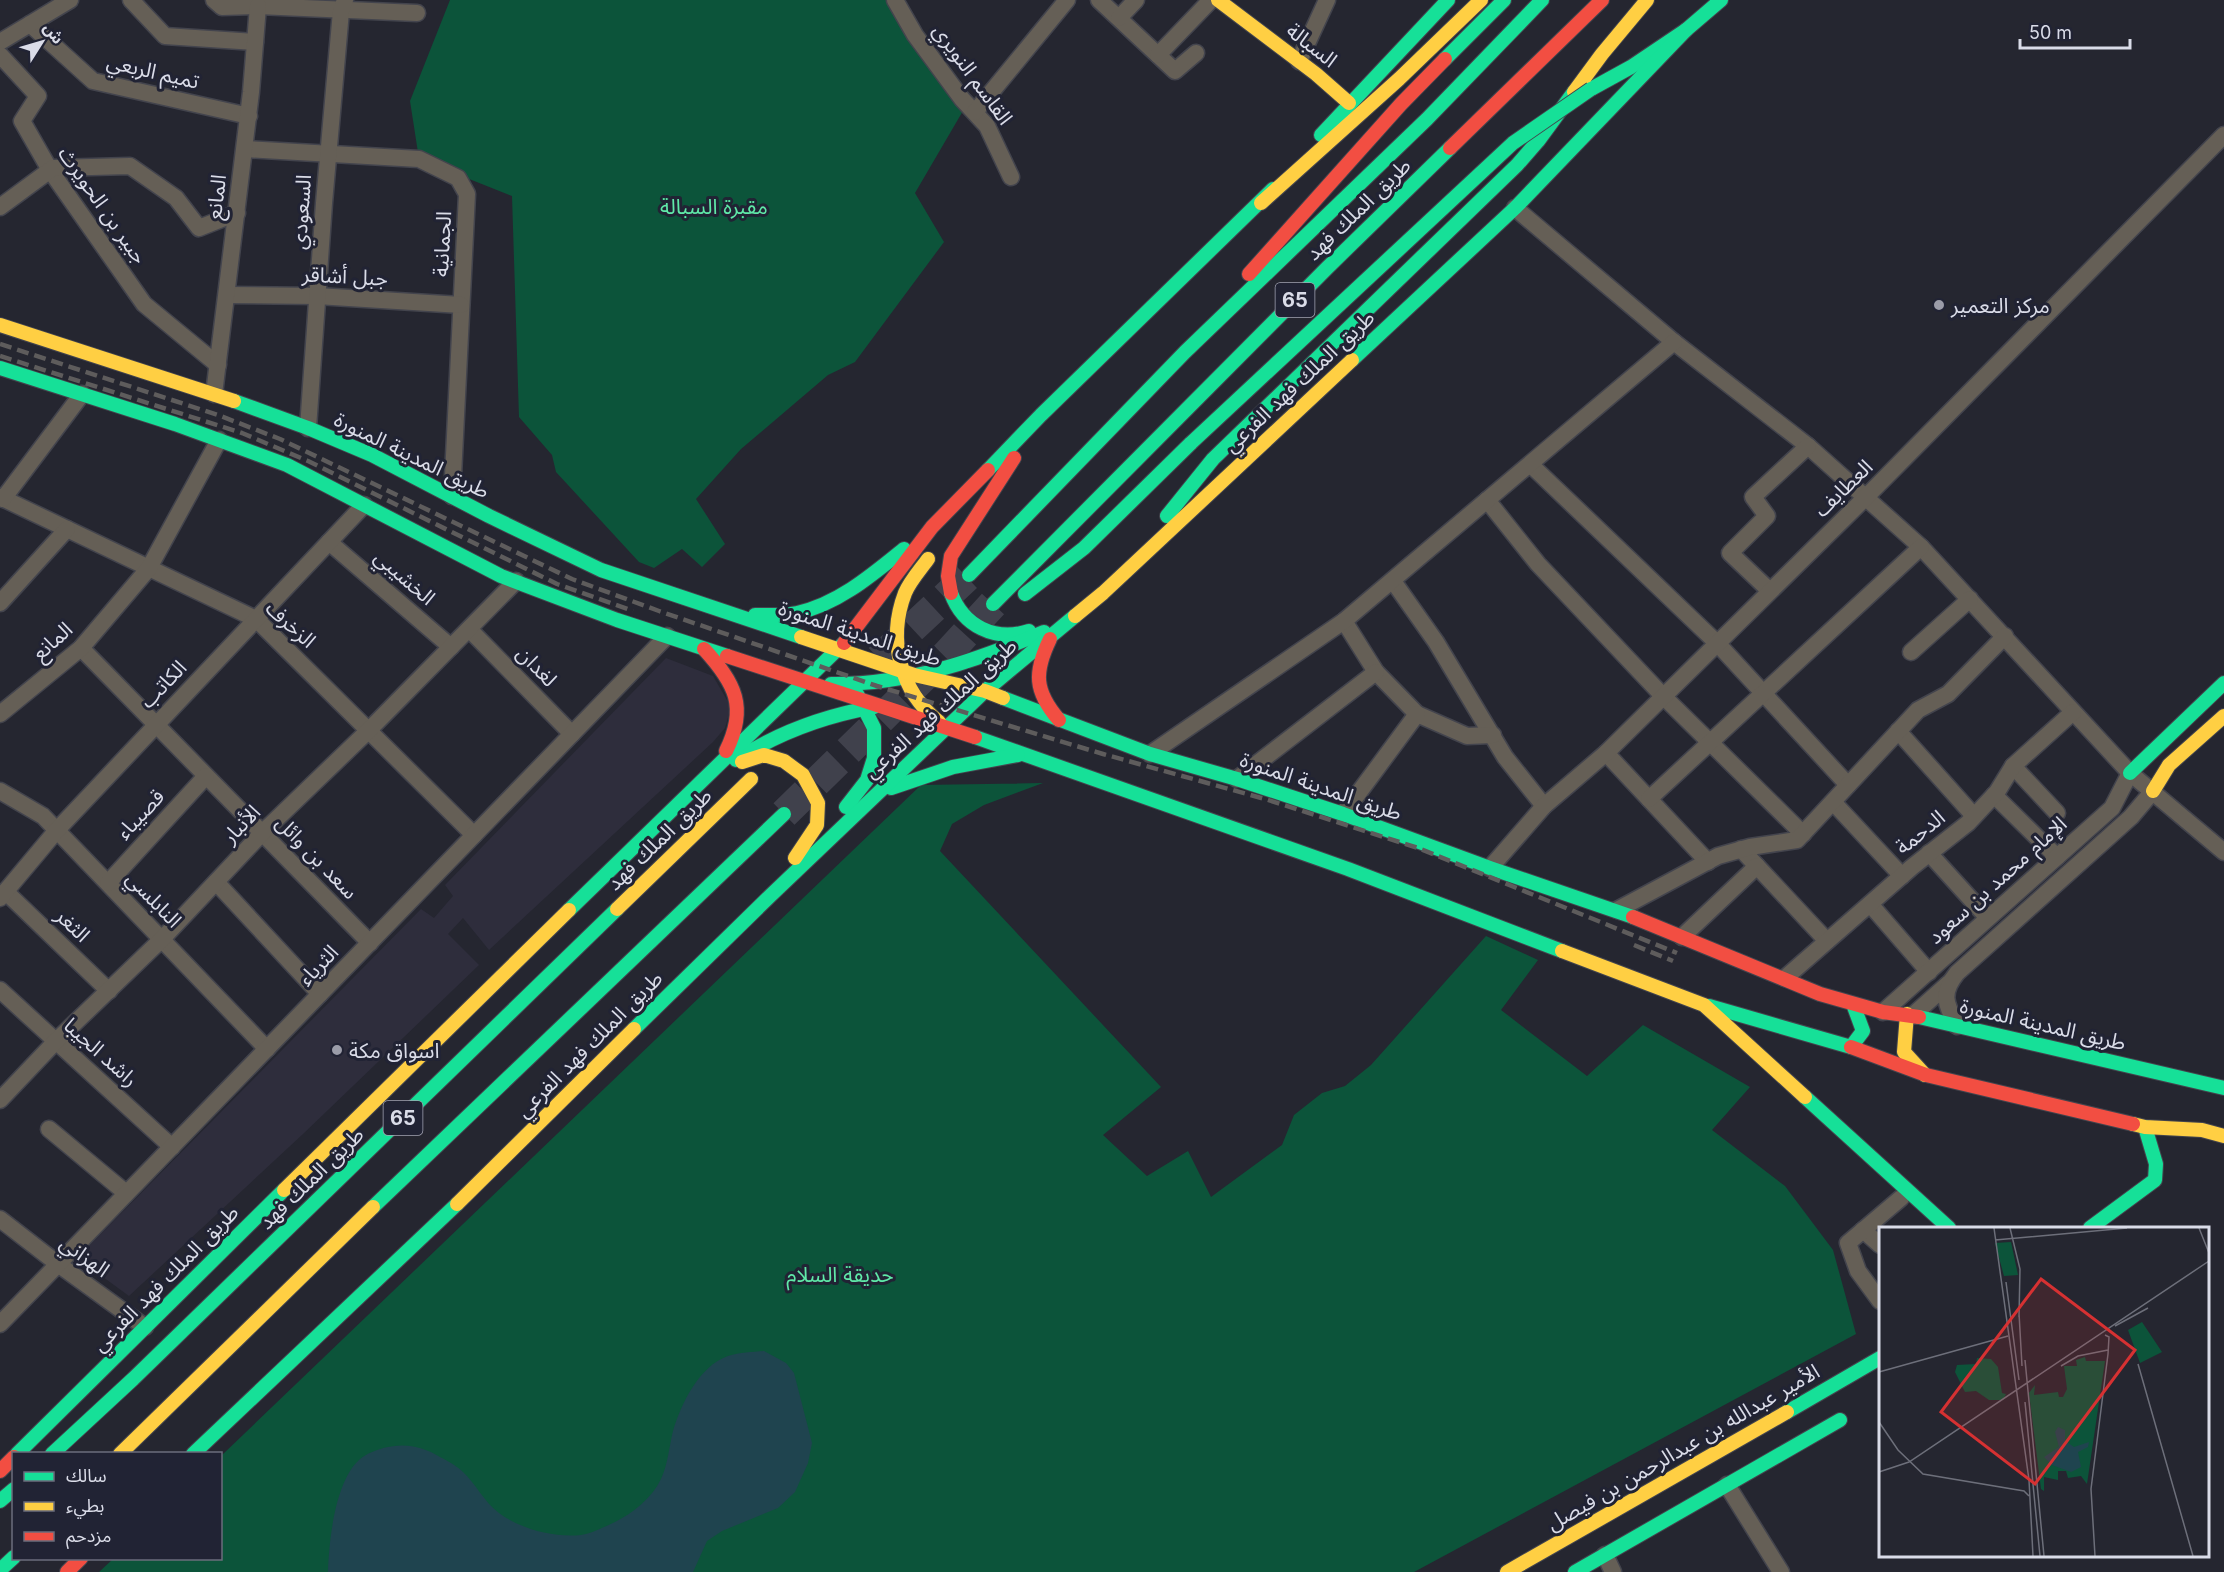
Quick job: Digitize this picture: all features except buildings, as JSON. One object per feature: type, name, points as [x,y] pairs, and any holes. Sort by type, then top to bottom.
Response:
[{"type":"main road","name":"طريق الملك فهد الفرعي","points":[[19,1452],[679,802],[839,650],[932,527],[1041,415],[1261,203],[1349,103],[1448,0]]},
{"type":"main road","points":[[1261,203],[1399,79],[1480,0]]},
{"type":"main road","points":[[1185,352],[1221,305],[1340,171],[1401,104],[1504,0]]},
{"type":"main road","name":"طريق الملك فهد","points":[[969,575],[1185,352],[1427,119],[1542,0]]},
{"type":"main road","name":"طريق الملك فهد","points":[[993,604],[1329,267],[1602,0]]},
{"type":"main road","points":[[804,682],[852,686],[980,659],[1056,627],[1103,594],[1213,459],[1517,165],[1538,141],[1602,54],[1647,0]]},
{"type":"main road","name":"طريق الملك فهد الفرعي","points":[[195,1452],[408,1252],[770,896],[984,691],[1103,594],[1515,208],[1686,30],[1721,0]]},
{"type":"main road","name":"السبالة","points":[[1219,1],[1299,61],[1349,103]]},
{"type":"main road","points":[[1011,605],[1084,548],[1191,442],[1513,143],[1591,89],[1631,67],[1686,30]]},
{"type":"main road","name":"طريق المدينة المنورة","points":[[0,325],[214,394],[308,428],[372,455],[601,570],[907,675],[984,691],[1150,754],[1237,779],[1342,814],[1490,868],[1617,910],[1820,994],[1883,1012],[1909,1015],[2224,1088]]},
{"type":"main road","points":[[0,368],[219,440],[287,465],[501,576],[868,705],[948,727],[1348,869],[1704,1005],[1851,1047],[1926,1075],[2145,1127],[2202,1130],[2224,1136]]},
{"type":"main road","points":[[1041,415],[951,556],[948,578],[951,597],[962,615],[978,628],[999,633],[1024,633],[1103,594]]},
{"type":"main road","points":[[952,525],[1041,415]]},
{"type":"main road","points":[[732,615],[800,613],[827,602],[866,579],[932,527]]},
{"type":"main road","points":[[937,544],[904,594],[896,638],[915,700],[931,717],[948,727]]},
{"type":"main road","points":[[1052,636],[1040,660],[1038,686],[1050,710],[1059,720]]},
{"type":"main road","points":[[704,649],[722,667],[731,682],[737,700],[737,727],[720,762]]},
{"type":"main road","points":[[770,896],[867,780],[874,758],[874,728],[868,705],[852,686],[839,650]]},
{"type":"main road","points":[[2130,773],[2224,683]]},
{"type":"main road","points":[[679,802],[739,758],[785,733],[868,705],[944,698],[984,691]]},
{"type":"main road","points":[[2153,791],[2169,765],[2224,716]]},
{"type":"main road","points":[[877,794],[916,777],[950,767],[985,758],[1024,754]]},
{"type":"main road","points":[[679,802],[742,762],[764,755],[784,761],[803,775],[818,803],[817,825],[770,896]]},
{"type":"main road","name":"طريق الملك فهد","points":[[54,1452],[133,1379],[750,778]]},
{"type":"main road","name":"65","points":[[122,1452],[471,1112],[784,814]]},
{"type":"main road","points":[[1851,1047],[1863,1031],[1853,1004]]},
{"type":"main road","points":[[1704,1005],[1948,1227]]},
{"type":"main road","points":[[1909,1015],[1904,1052],[1926,1075]]},
{"type":"main road","points":[[2091,1227],[2155,1180],[2156,1164],[2145,1127]]},
{"type":"main road","name":"الأمير عبدالله بن عبدالرحمن بن فيصل","points":[[1507,1572],[1879,1359]]},
{"type":"main road","points":[[1575,1572],[1840,1420]]},
{"type":"main road","points":[[0,1471],[12,1459]]},
{"type":"main road","points":[[0,1502],[12,1491]]},
{"type":"main road","points":[[0,1570],[12,1559]]},
{"type":"main road","points":[[67,1572],[79,1560]]},
{"type":"street","points":[[0,42],[70,0]]},
{"type":"street","points":[[131,0],[165,36],[255,42]]},
{"type":"street","points":[[214,0],[222,8],[265,4],[343,5],[417,13]]},
{"type":"street","name":"القاسم النويري","points":[[895,0],[915,35],[987,126],[1011,177]]},
{"type":"street","points":[[975,112],[1067,0]]},
{"type":"street","points":[[1099,0],[1175,71],[1196,53]]},
{"type":"street","points":[[1119,18],[1136,0]]},
{"type":"street","points":[[1299,61],[1327,0]]},
{"type":"street","points":[[1158,55],[1219,1]]},
{"type":"street","name":"المانع","points":[[214,394],[249,116],[255,42],[265,4]]},
{"type":"street","name":"السعودي","points":[[308,428],[328,154],[343,5]]},
{"type":"street","name":"تميم الربعي","points":[[30,24],[93,81],[249,116]]},
{"type":"street","name":"جبير بن الحويرث","points":[[0,55],[38,96],[22,121],[51,169],[144,304],[218,365]]},
{"type":"street","name":"العطايف","points":[[1490,868],[1544,806],[1606,753],[1866,497],[2224,135]]},
{"type":"street","name":"الجمانية","points":[[244,149],[419,159],[458,178],[467,194],[452,496]]},
{"type":"street","points":[[0,207],[51,169],[130,166],[176,198],[199,228],[237,213]]},
{"type":"street","points":[[1515,208],[1674,342],[1808,446],[1866,497],[1921,547],[2130,773],[2224,852]]},
{"type":"street","name":"جبل أشاقر","points":[[226,295],[317,296],[461,305]]},
{"type":"street","points":[[1150,754],[1344,621],[1674,342]]},
{"type":"street","points":[[2,498],[81,394]]},
{"type":"street","name":"المانع","points":[[0,714],[81,648],[149,568],[219,440]]},
{"type":"street","points":[[1770,591],[1730,554],[1767,516],[1753,497],[1808,446]]},
{"type":"street","points":[[1531,465],[1717,643],[1848,785]]},
{"type":"street","name":"الزخرف","points":[[2,498],[256,619],[474,835]]},
{"type":"street","points":[[1487,500],[1538,564],[1664,696],[1803,834]]},
{"type":"street","name":"الكاتب","points":[[3,895],[57,830],[364,505]]},
{"type":"street","points":[[0,603],[67,529]]},
{"type":"street","name":"الخشيبي","points":[[329,542],[451,647]]},
{"type":"street","points":[[1649,799],[1921,547]]},
{"type":"street","name":"الأنبار","points":[[0,1100],[56,1041],[162,939],[262,833],[369,730],[516,581]]},
{"type":"street","points":[[1393,581],[1436,642],[1505,757],[1544,806]]},
{"type":"street","points":[[1911,652],[1970,599]]},
{"type":"street","points":[[1344,621],[1376,672],[1417,714],[1467,736],[1493,735]]},
{"type":"street","name":"لغدان","points":[[469,629],[572,734]]},
{"type":"street","name":"الثرياء","points":[[0,1323],[667,636]]},
{"type":"street","points":[[1617,910],[1718,856],[1741,849],[1797,840],[1918,710],[1948,694],[2005,636]]},
{"type":"street","name":"سعد بن وائل","points":[[81,648],[369,943]]},
{"type":"street","points":[[1237,779],[1376,672]]},
{"type":"street","name":"الدحمة","points":[[1785,978],[1974,816],[1994,795],[2013,766],[2073,711]]},
{"type":"street","points":[[1342,814],[1417,714]]},
{"type":"street","points":[[1899,731],[1974,816]]},
{"type":"street","points":[[1606,753],[1708,862]]},
{"type":"street","points":[[2013,766],[2056,813]]},
{"type":"street","name":"الإمام محمد بن سعود","points":[[1883,1012],[2112,808],[2130,773]]},
{"type":"street","name":"قصيباء","points":[[108,883],[206,776]]},
{"type":"street","name":"النابلسي","points":[[0,791],[44,816],[267,1049]]},
{"type":"street","name":"الإمام محمد بن سعود","points":[[1909,1015],[1949,983],[1957,973],[2131,817],[2153,791]]},
{"type":"street","points":[[1994,795],[2057,857]]},
{"type":"street","points":[[1833,802],[1902,876]]},
{"type":"street","points":[[1741,849],[1827,941]]},
{"type":"street","points":[[1929,854],[1988,917]]},
{"type":"street","points":[[1682,937],[1757,866]]},
{"type":"street","points":[[216,882],[320,994]]},
{"type":"street","name":"الثغر","points":[[3,895],[109,991]]},
{"type":"street","points":[[1870,904],[1929,972]]},
{"type":"street","points":[[1949,983],[1946,1000],[1957,1026]]},
{"type":"street","name":"راشد الجيبا","points":[[0,990],[172,1147]]},
{"type":"street","points":[[49,1129],[126,1193]]},
{"type":"street","points":[[1879,1298],[1858,1271],[1848,1243],[1901,1198]]},
{"type":"street","name":"الهزاني","points":[[3,1226],[145,1327]]},
{"type":"street","points":[[1863,1230],[1879,1243]]},
{"type":"street","points":[[1726,1485],[1781,1572]]},
{"type":"street","points":[[1605,1555],[1613,1572]]},
{"type":"shaded area","name":"اسواق مكة","points":[[666,658],[713,676],[731,707],[725,728],[713,742],[489,950],[463,918],[448,934],[479,965],[303,1134],[129,1296],[77,1258],[421,909],[434,918],[453,896],[445,885]]},
{"type":"shaded area","points":[[764,1351],[786,1363],[794,1373],[812,1443],[808,1463],[795,1492],[778,1508],[722,1531],[707,1541],[693,1572],[328,1572],[332,1528],[344,1482],[359,1460],[369,1453],[401,1445],[428,1451],[461,1470],[489,1504],[507,1519],[549,1534],[571,1536],[585,1534],[622,1518],[653,1492],[663,1473],[681,1409],[693,1387],[708,1368],[728,1356]]},
{"type":"green space","name":"مقبرة السبالة","points":[[450,0],[895,0],[967,104],[915,193],[944,242],[855,362],[828,375],[741,449],[696,499],[725,544],[702,567],[682,549],[654,568],[639,562],[556,472],[552,455],[519,417],[512,196],[419,159],[410,101]]},
{"type":"green space","name":"حديقة السلام","points":[[1043,783],[984,805],[952,824],[940,851],[1161,1087],[1103,1135],[1147,1176],[1188,1151],[1211,1197],[1282,1145],[1294,1115],[1322,1093],[1345,1086],[1371,1065],[1486,936],[1538,960],[1501,1010],[1587,1076],[1643,1025],[1750,1087],[1712,1130],[1785,1186],[1833,1250],[1856,1334],[1414,1572],[99,1572],[112,1560],[222,1560],[222,1455],[921,785]]},
{"type":"tunnel","points":[[879,659],[969,575]]},
{"type":"tunnel","points":[[784,814],[948,653],[993,604]]},
{"type":"railway","points":[[0,344],[218,415],[280,439],[572,579],[659,611],[877,686],[1103,754],[1265,799],[1418,848],[1677,953]]},
{"type":"railway","points":[[0,356],[242,433],[308,461],[557,584],[633,611]]},
{"type":"railway","points":[[1634,945],[1673,961]]},
{"type":"traffic: fast","points":[[1321,135],[1448,0]]},
{"type":"traffic: fast","points":[[1445,59],[1504,0]]},
{"type":"traffic: fast","points":[[969,575],[1185,352],[1427,119],[1542,0]]},
{"type":"traffic: fast","points":[[1352,360],[1515,208],[1686,30],[1721,0]]},
{"type":"traffic: fast","points":[[1591,89],[1631,67],[1686,30]]},
{"type":"traffic: fast","points":[[1191,443],[1513,143],[1591,89]]},
{"type":"traffic: fast","points":[[1167,516],[1213,459],[1517,165],[1574,92]]},
{"type":"traffic: fast","points":[[993,604],[1328,267],[1450,148]]},
{"type":"traffic: fast","points":[[988,470],[1041,415],[1273,189]]},
{"type":"traffic: fast","points":[[0,368],[175,424],[287,465],[501,576],[617,620],[727,656]]},
{"type":"traffic: fast","points":[[234,401],[308,428],[372,455],[489,516],[601,570],[801,637]]},
{"type":"traffic: fast","points":[[1025,594],[1084,548],[1191,443]]},
{"type":"traffic: fast","points":[[755,615],[792,614],[827,603],[880,569],[904,549]]},
{"type":"traffic: fast","points":[[951,593],[963,614],[982,628],[993,633],[1004,634],[1029,631]]},
{"type":"traffic: fast","points":[[634,1029],[985,691],[1075,616]]},
{"type":"traffic: fast","points":[[831,684],[914,676],[966,661],[1044,632]]},
{"type":"traffic: fast","points":[[569,910],[844,643]]},
{"type":"traffic: fast","points":[[2130,773],[2224,683]]},
{"type":"traffic: fast","points":[[846,807],[867,780],[874,758],[874,728],[857,694]]},
{"type":"traffic: fast","points":[[1003,698],[1150,754],[1237,779],[1343,814],[1633,917]]},
{"type":"traffic: fast","points":[[736,760],[802,726],[874,707]]},
{"type":"traffic: fast","points":[[975,737],[1348,869],[1562,951]]},
{"type":"traffic: fast","points":[[891,788],[953,767],[1018,755]]},
{"type":"traffic: fast","points":[[373,1207],[784,814]]},
{"type":"traffic: fast","points":[[54,1452],[133,1379],[617,909]]},
{"type":"traffic: fast","points":[[1709,1006],[1851,1047],[1863,1031],[1853,1004]]},
{"type":"traffic: fast","points":[[1919,1017],[2224,1088]]},
{"type":"traffic: fast","points":[[1805,1097],[1948,1227]]},
{"type":"traffic: fast","points":[[2091,1227],[2155,1180],[2156,1164],[2145,1127]]},
{"type":"traffic: fast","points":[[19,1452],[284,1190]]},
{"type":"traffic: fast","points":[[195,1452],[457,1204]]},
{"type":"traffic: fast","points":[[1787,1412],[1879,1359]]},
{"type":"traffic: fast","points":[[1575,1572],[1840,1420]]},
{"type":"traffic: fast","points":[[0,1501],[12,1491]]},
{"type":"traffic: fast","points":[[0,1570],[12,1559]]},
{"type":"traffic: slow","points":[[1218,0],[1316,74],[1349,103]]},
{"type":"traffic: slow","points":[[1261,203],[1399,79],[1481,0]]},
{"type":"traffic: slow","points":[[1574,92],[1647,0]]},
{"type":"traffic: slow","points":[[0,325],[234,401]]},
{"type":"traffic: slow","points":[[1075,616],[1103,593],[1352,360]]},
{"type":"traffic: slow","points":[[928,559],[905,593],[897,629],[898,646],[906,680],[915,695],[939,722]]},
{"type":"traffic: slow","points":[[801,637],[914,675],[985,691],[1003,698]]},
{"type":"traffic: slow","points":[[2153,791],[2169,765],[2224,716]]},
{"type":"traffic: slow","points":[[742,762],[764,755],[784,761],[803,775],[818,803],[817,825],[795,858]]},
{"type":"traffic: slow","points":[[617,909],[751,779]]},
{"type":"traffic: slow","points":[[284,1190],[569,910]]},
{"type":"traffic: slow","points":[[1562,951],[1704,1005],[1805,1097]]},
{"type":"traffic: slow","points":[[1907,1014],[1904,1052],[1925,1075]]},
{"type":"traffic: slow","points":[[457,1204],[634,1029]]},
{"type":"traffic: slow","points":[[2133,1124],[2145,1127],[2202,1130],[2224,1136]]},
{"type":"traffic: slow","points":[[122,1452],[373,1207]]},
{"type":"traffic: slow","points":[[1507,1572],[1787,1412]]},
{"type":"traffic: jam","points":[[1450,148],[1602,0]]},
{"type":"traffic: jam","points":[[1249,274],[1401,104],[1445,59]]},
{"type":"traffic: jam","points":[[951,593],[948,576],[951,556],[1014,458]]},
{"type":"traffic: jam","points":[[844,643],[932,527],[988,470]]},
{"type":"traffic: jam","points":[[1050,639],[1041,662],[1039,681],[1045,700],[1059,720]]},
{"type":"traffic: jam","points":[[704,649],[724,673],[735,696],[736,721],[726,751]]},
{"type":"traffic: jam","points":[[727,656],[975,737]]},
{"type":"traffic: jam","points":[[1633,917],[1820,994],[1883,1012],[1919,1017]]},
{"type":"traffic: jam","points":[[1851,1047],[1926,1075],[2133,1124]]},
{"type":"traffic: jam","points":[[0,1471],[12,1459]]},
{"type":"traffic: jam","points":[[67,1572],[79,1560]]},
{"type":"place","name":"مركز التعمير","points":[[1939,305]]},
{"type":"place","name":"اسواق مكة","points":[[337,1050]]}]
